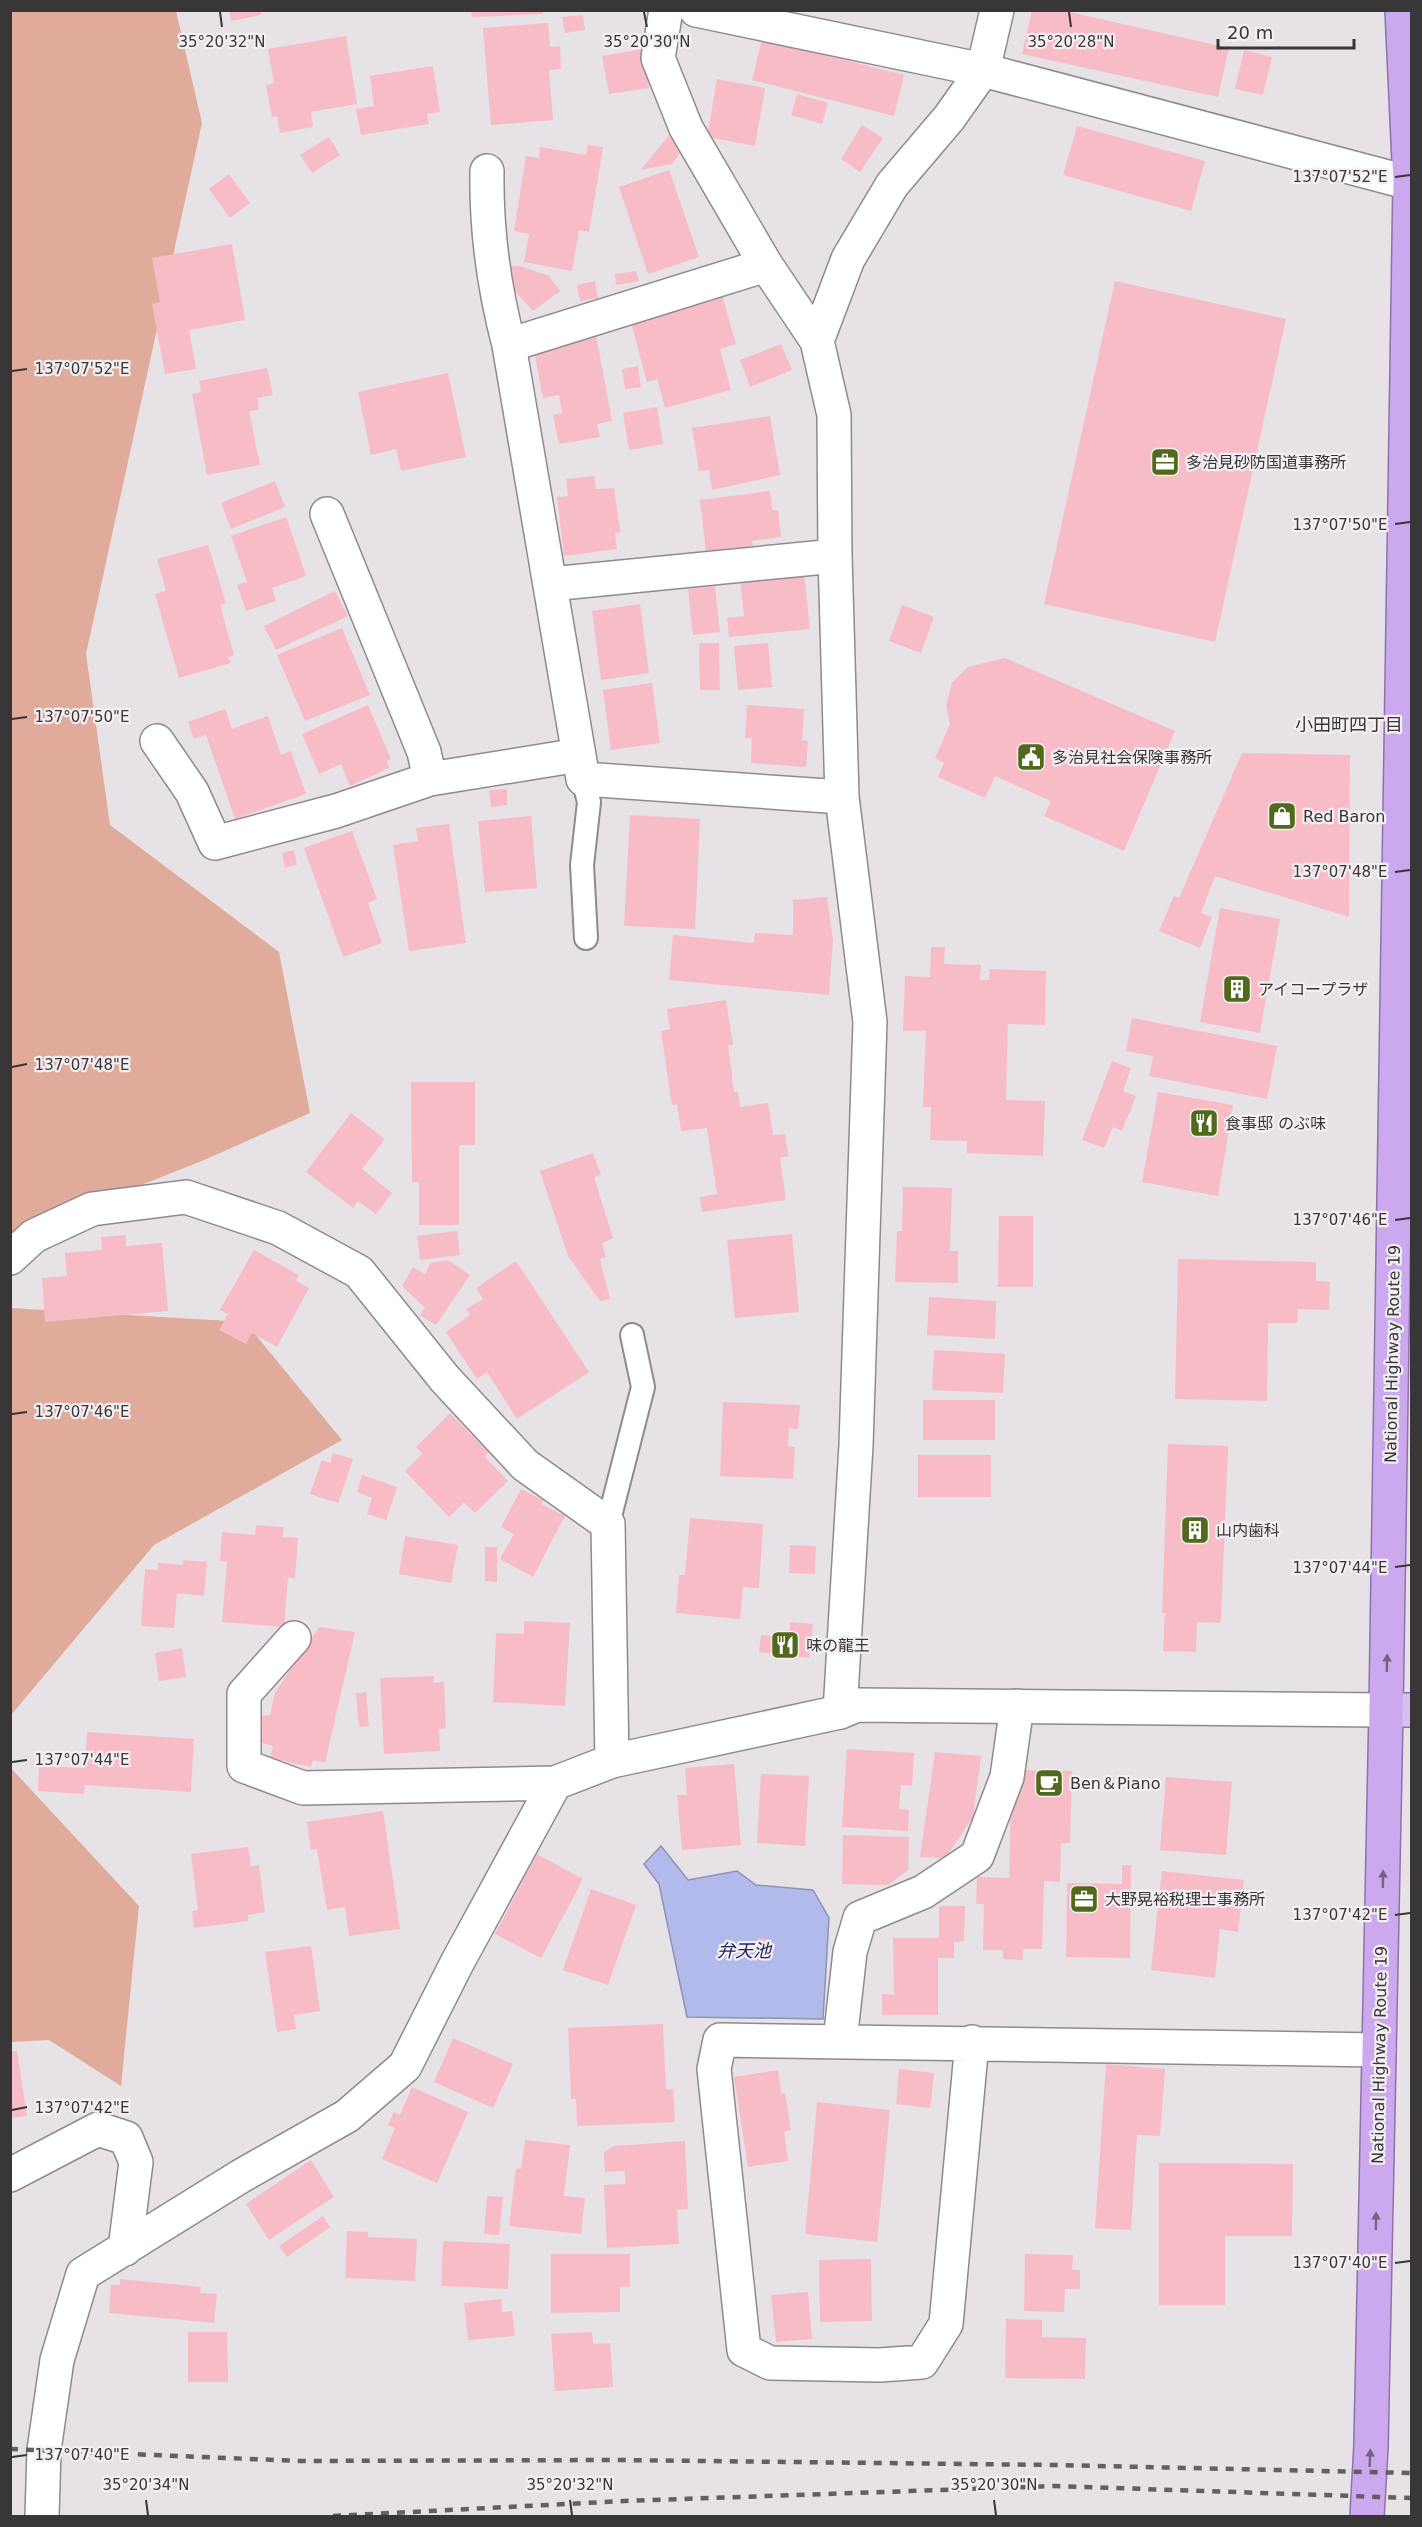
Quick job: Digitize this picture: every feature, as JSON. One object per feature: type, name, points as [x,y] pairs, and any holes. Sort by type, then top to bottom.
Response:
[{"type":"highway","name":"National Highway Route 19","points":[[1367,2517],[1371,2446],[1379,2050],[1399,1710],[1410,183],[1402,10]]},
{"type":"street","points":[[666,10],[658,58],[686,128],[766,265],[817,341],[834,415],[835,556],[842,797],[870,1022],[855,1445],[840,1712]]},
{"type":"street","points":[[696,10],[983,70],[1410,183]]},
{"type":"street","points":[[817,341],[848,260],[892,185],[949,118],[983,70],[997,10]]},
{"type":"street","points":[[487,171],[487,216],[496,297],[509,345],[581,767]]},
{"type":"street","points":[[509,345],[766,265]]},
{"type":"street","points":[[327,514],[424,752],[430,779]]},
{"type":"street","points":[[551,584],[835,556]]},
{"type":"street","points":[[157,741],[192,792],[215,843],[336,811],[430,779],[581,767],[842,797]]},
{"type":"street","points":[[10,1258],[34,1236],[92,1209],[186,1197],[278,1228],[359,1272],[445,1379],[525,1465],[608,1524],[612,1761]]},
{"type":"street","points":[[294,1638],[244,1694],[244,1766],[303,1788],[555,1783],[612,1761],[840,1712],[857,1705],[1399,1710]]},
{"type":"street","points":[[840,2041],[850,1952],[860,1918],[923,1892],[977,1856],[1007,1777],[1017,1706]]},
{"type":"street","points":[[42,2517],[44,2450],[57,2360],[83,2274],[241,2176],[347,2116],[405,2066],[457,1963],[555,1783]]},
{"type":"street","points":[[972,2042],[946,2324],[922,2362],[880,2365],[770,2363],[744,2350],[714,2069],[720,2040],[972,2042],[1379,2050]]},
{"type":"street","points":[[10,2175],[98,2129],[126,2138],[136,2162],[125,2249]]},
{"type":"lane","points":[[581,767],[589,802],[582,865],[586,938]]},
{"type":"lane","points":[[608,1524],[644,1387],[632,1335]]},
{"type":"shaded area","points":[[11,11],[176,11],[202,123],[86,654],[110,825],[279,952],[310,1113],[204,1160],[11,1237]]},
{"type":"shaded area","points":[[11,1308],[245,1322],[342,1440],[154,1545],[11,1715]]},
{"type":"shaded area","points":[[10,1767],[139,1906],[121,2086],[49,2040],[11,2042]]},
{"type":"water","name":"弁天池","points":[[661,1846],[688,1880],[737,1871],[756,1885],[813,1890],[829,1918],[823,2019],[687,2017],[659,1884],[644,1864]]},
{"type":"building","points":[[229,10],[260,10],[261,15],[231,21]]},
{"type":"building","points":[[471,10],[543,10],[543,14],[472,17]]},
{"type":"building","points":[[1032,10],[1061,10],[1229,48],[1218,97],[1022,54]]},
{"type":"building","points":[[583,15],[585,30],[565,33],[562,17]]},
{"type":"building","points":[[548,23],[550,47],[560,46],[561,69],[549,70],[553,120],[491,125],[483,28]]},
{"type":"building","points":[[346,36],[357,104],[311,112],[313,127],[280,133],[277,116],[272,117],[266,85],[274,83],[268,49]]},
{"type":"building","points":[[762,39],[904,75],[894,116],[752,80]]},
{"type":"building","points":[[643,49],[649,88],[609,94],[602,56]]},
{"type":"building","points":[[1244,50],[1272,57],[1263,95],[1235,89]]},
{"type":"building","points":[[433,66],[440,112],[427,114],[429,124],[361,135],[356,109],[374,106],[370,76]]},
{"type":"building","points":[[717,79],[765,88],[755,146],[707,137]]},
{"type":"building","points":[[797,94],[828,103],[822,124],[791,115]]},
{"type":"building","points":[[862,125],[883,138],[860,172],[841,159]]},
{"type":"building","points":[[1077,126],[1205,161],[1191,211],[1063,175]]},
{"type":"building","points":[[668,136],[683,149],[672,164],[641,170]]},
{"type":"building","points":[[329,137],[340,155],[312,173],[300,155]]},
{"type":"building","points":[[588,145],[603,147],[589,232],[579,230],[572,271],[524,262],[529,234],[514,231],[526,156],[539,158],[540,147],[586,155]]},
{"type":"building","points":[[669,170],[699,257],[648,274],[619,187]]},
{"type":"building","points":[[229,174],[250,203],[230,218],[209,189]]},
{"type":"building","points":[[232,244],[245,320],[189,330],[196,369],[165,374],[152,304],[160,302],[152,258]]},
{"type":"building","points":[[510,266],[520,266],[549,276],[560,291],[533,311],[513,289]]},
{"type":"building","points":[[636,271],[639,281],[616,285],[615,274]]},
{"type":"building","points":[[595,281],[598,298],[580,301],[577,285]]},
{"type":"building","name":"多治見砂防国道事務所","points":[[1115,281],[1286,319],[1215,642],[1044,604]]},
{"type":"building","points":[[722,295],[736,344],[720,349],[731,390],[665,408],[657,379],[647,382],[630,319]]},
{"type":"building","points":[[596,335],[612,421],[597,424],[600,437],[559,444],[553,415],[562,413],[559,395],[543,398],[533,346]]},
{"type":"building","points":[[781,344],[792,370],[750,387],[740,360]]},
{"type":"building","points":[[638,366],[641,387],[625,389],[622,369]]},
{"type":"building","points":[[267,368],[273,395],[257,398],[259,410],[249,411],[260,465],[207,475],[192,394],[201,392],[199,381]]},
{"type":"building","points":[[448,373],[466,457],[401,471],[396,449],[371,455],[358,392]]},
{"type":"building","points":[[657,407],[663,444],[629,450],[623,413]]},
{"type":"building","points":[[770,416],[780,475],[712,490],[709,470],[699,471],[692,428]]},
{"type":"building","points":[[594,476],[596,489],[614,488],[620,532],[615,533],[617,549],[564,556],[557,497],[568,496],[566,479]]},
{"type":"building","points":[[275,481],[285,507],[231,529],[221,503]]},
{"type":"building","points":[[770,491],[772,510],[778,510],[781,537],[752,541],[753,546],[706,551],[700,500]]},
{"type":"building","points":[[286,517],[306,576],[272,588],[276,601],[246,611],[237,585],[247,582],[231,536]]},
{"type":"building","points":[[208,545],[226,603],[220,605],[234,655],[228,657],[231,663],[179,678],[155,594],[166,591],[157,559]]},
{"type":"building","points":[[804,571],[810,629],[729,637],[727,618],[744,616],[740,577]]},
{"type":"building","points":[[715,586],[720,632],[693,635],[688,589]]},
{"type":"building","points":[[335,591],[348,616],[276,650],[264,626]]},
{"type":"building","points":[[640,604],[649,673],[601,680],[592,611]]},
{"type":"building","points":[[902,605],[934,617],[921,653],[889,641]]},
{"type":"building","points":[[342,628],[370,695],[305,721],[277,655]]},
{"type":"building","points":[[699,643],[719,643],[720,690],[700,690]]},
{"type":"building","points":[[768,643],[772,687],[738,690],[734,646]]},
{"type":"building","points":[[1005,658],[1175,731],[1124,851],[1044,816],[1051,801],[995,776],[985,798],[938,777],[944,763],[935,758],[950,724],[946,705],[952,683],[968,667]]},
{"type":"building","points":[[652,683],[660,743],[611,750],[603,690]]},
{"type":"building","points":[[368,705],[391,759],[387,761],[389,768],[350,786],[341,764],[319,774],[302,734]]},
{"type":"building","points":[[747,705],[804,709],[802,740],[808,741],[806,767],[751,763],[752,738],[745,738]]},
{"type":"building","points":[[225,709],[232,729],[268,716],[281,755],[291,751],[306,794],[235,819],[206,735],[194,739],[188,722]]},
{"type":"building","name":"Red Baron","points":[[1242,753],[1350,755],[1349,917],[1215,876],[1201,913],[1212,917],[1200,948],[1159,931],[1174,896],[1179,898]]},
{"type":"building","points":[[507,789],[507,805],[491,807],[489,790]]},
{"type":"building","points":[[630,815],[700,819],[695,929],[624,926]]},
{"type":"building","points":[[531,816],[537,888],[485,892],[478,821]]},
{"type":"building","points":[[449,824],[466,943],[409,951],[393,845],[418,841],[416,828]]},
{"type":"building","points":[[352,831],[377,899],[368,903],[382,943],[343,957],[304,848]]},
{"type":"building","points":[[294,850],[297,865],[285,868],[282,853]]},
{"type":"building","points":[[827,897],[833,940],[829,995],[669,980],[673,935],[754,943],[755,933],[793,935],[793,900]]},
{"type":"building","name":"アイコープラザ","points":[[1220,908],[1280,919],[1260,1033],[1200,1022]]},
{"type":"building","points":[[931,947],[945,947],[944,964],[981,965],[980,980],[989,980],[990,969],[1046,971],[1045,1025],[1008,1024],[1006,1100],[1045,1101],[1043,1156],[967,1153],[967,1141],[930,1140],[931,1107],[923,1107],[926,1031],[903,1031],[905,976],[930,977]]},
{"type":"building","points":[[726,1000],[733,1045],[728,1045],[734,1092],[738,1092],[740,1107],[768,1103],[773,1135],[785,1134],[788,1156],[780,1158],[786,1200],[702,1212],[700,1197],[717,1194],[707,1128],[681,1131],[677,1104],[672,1105],[661,1031],[670,1029],[667,1009]]},
{"type":"building","points":[[1132,1018],[1277,1046],[1267,1099],[1149,1076],[1153,1056],[1126,1051]]},
{"type":"building","points":[[1112,1061],[1131,1068],[1123,1091],[1136,1096],[1122,1131],[1113,1127],[1104,1148],[1082,1140]]},
{"type":"building","points":[[411,1082],[475,1082],[475,1145],[459,1145],[459,1225],[419,1225],[419,1182],[412,1182]]},
{"type":"building","points":[[1158,1092],[1233,1105],[1218,1196],[1142,1182]]},
{"type":"building","points":[[351,1113],[385,1139],[362,1169],[392,1193],[376,1214],[358,1201],[353,1208],[306,1172]]},
{"type":"building","points":[[593,1153],[601,1175],[594,1177],[613,1238],[602,1243],[606,1257],[600,1259],[610,1299],[600,1301],[568,1256],[540,1171]]},
{"type":"building","points":[[903,1187],[952,1188],[950,1251],[958,1251],[958,1283],[895,1282],[897,1231],[902,1231]]},
{"type":"building","points":[[999,1216],[1033,1216],[1033,1287],[998,1287]]},
{"type":"building","points":[[457,1231],[460,1255],[420,1260],[417,1236]]},
{"type":"building","points":[[792,1234],[799,1312],[735,1318],[727,1240]]},
{"type":"building","points":[[126,1235],[126,1246],[162,1243],[168,1311],[45,1322],[42,1278],[67,1276],[65,1253],[102,1250],[101,1237]]},
{"type":"building","points":[[254,1250],[299,1275],[296,1281],[309,1288],[277,1347],[252,1333],[246,1344],[219,1330],[228,1314],[220,1310]]},
{"type":"building","points":[[1178,1259],[1316,1262],[1316,1281],[1330,1282],[1329,1310],[1298,1309],[1297,1323],[1268,1323],[1267,1401],[1175,1399]]},
{"type":"building","points":[[448,1260],[470,1275],[436,1325],[420,1315],[425,1308],[402,1286],[413,1267],[425,1274],[431,1263]]},
{"type":"building","points":[[516,1261],[589,1372],[517,1419],[487,1372],[477,1379],[446,1332],[470,1315],[466,1309],[483,1299],[476,1288]]},
{"type":"building","points":[[929,1297],[996,1301],[995,1339],[927,1335]]},
{"type":"building","points":[[934,1350],[1005,1354],[1003,1393],[932,1390]]},
{"type":"building","points":[[923,1400],[995,1400],[995,1440],[923,1440]]},
{"type":"building","points":[[723,1402],[800,1405],[798,1429],[789,1428],[788,1446],[795,1447],[793,1479],[720,1476]]},
{"type":"building","points":[[450,1413],[488,1452],[485,1457],[508,1481],[475,1513],[464,1502],[449,1517],[405,1471],[422,1454],[416,1447]]},
{"type":"building","name":"山内歯科","points":[[1168,1444],[1228,1446],[1221,1623],[1197,1622],[1196,1652],[1163,1651],[1165,1613],[1162,1613]]},
{"type":"building","points":[[333,1453],[353,1459],[338,1503],[310,1494],[322,1460],[330,1463]]},
{"type":"building","points":[[918,1455],[991,1455],[991,1497],[918,1497]]},
{"type":"building","points":[[362,1475],[397,1487],[386,1520],[367,1514],[372,1498],[357,1492]]},
{"type":"building","points":[[521,1489],[543,1500],[541,1504],[565,1516],[533,1577],[500,1559],[514,1534],[501,1527]]},
{"type":"building","points":[[690,1518],[763,1524],[759,1588],[743,1587],[740,1619],[676,1613],[679,1575],[685,1575]]},
{"type":"building","points":[[256,1525],[284,1527],[282,1537],[298,1538],[295,1578],[288,1578],[284,1627],[222,1622],[227,1562],[220,1561],[222,1532],[255,1535]]},
{"type":"building","points":[[405,1536],[458,1545],[451,1583],[399,1574]]},
{"type":"building","points":[[790,1545],[816,1546],[815,1574],[789,1573]]},
{"type":"building","points":[[485,1547],[497,1547],[497,1582],[485,1581]]},
{"type":"building","points":[[183,1560],[207,1562],[204,1596],[177,1593],[174,1628],[141,1626],[145,1569],[158,1570],[158,1563],[183,1565]]},
{"type":"building","points":[[524,1621],[570,1623],[565,1706],[493,1702],[496,1633],[524,1634]]},
{"type":"building","name":"味の龍王","points":[[790,1622],[813,1624],[809,1658],[759,1652],[761,1635],[789,1638]]},
{"type":"building","points":[[319,1627],[355,1632],[325,1763],[313,1760],[311,1767],[270,1758],[273,1746],[255,1741],[261,1716],[270,1715],[275,1693]]},
{"type":"building","points":[[182,1648],[186,1677],[159,1681],[155,1653]]},
{"type":"building","points":[[434,1676],[434,1683],[444,1682],[446,1728],[439,1729],[440,1751],[384,1754],[380,1678]]},
{"type":"building","points":[[366,1692],[369,1726],[359,1727],[356,1693]]},
{"type":"building","points":[[87,1732],[194,1739],[191,1792],[85,1785],[84,1794],[38,1791],[39,1766],[85,1768]]},
{"type":"building","points":[[847,1749],[914,1753],[912,1786],[901,1785],[899,1809],[909,1810],[908,1831],[842,1827]]},
{"type":"building","points":[[935,1752],[981,1756],[973,1817],[945,1858],[920,1857]]},
{"type":"building","points":[[734,1764],[741,1845],[682,1850],[677,1795],[687,1795],[685,1768]]},
{"type":"building","points":[[1012,1770],[1072,1771],[1070,1843],[1061,1843],[1060,1882],[1044,1881],[1042,1949],[1023,1949],[1023,1960],[1003,1959],[1003,1950],[983,1950],[984,1904],[976,1904],[977,1877],[1009,1878]]},
{"type":"building","points":[[761,1774],[809,1776],[805,1846],[757,1843]]},
{"type":"building","points":[[1166,1777],[1232,1782],[1226,1855],[1160,1850]]},
{"type":"building","points":[[383,1811],[400,1929],[349,1936],[345,1907],[327,1910],[317,1849],[311,1850],[307,1822]]},
{"type":"building","points":[[843,1835],[909,1837],[908,1870],[888,1885],[842,1884]]},
{"type":"building","points":[[248,1847],[251,1867],[259,1865],[265,1912],[248,1915],[248,1921],[194,1928],[192,1911],[198,1910],[191,1854]]},
{"type":"building","points":[[537,1854],[583,1879],[541,1958],[495,1934]]},
{"type":"building","points":[[1122,1865],[1131,1865],[1130,1958],[1066,1957],[1067,1883],[1122,1884]]},
{"type":"building","points":[[1162,1871],[1244,1880],[1238,1932],[1220,1929],[1215,1978],[1151,1970]]},
{"type":"building","points":[[591,1889],[636,1905],[608,1985],[563,1970]]},
{"type":"building","points":[[939,1906],[965,1906],[964,1941],[954,1942],[954,1958],[938,1958],[938,2015],[882,2015],[882,1994],[894,1995],[893,1938],[939,1938]]},
{"type":"building","points":[[758,1938],[771,1940],[770,1953],[756,1952]]},
{"type":"building","points":[[311,1946],[320,2011],[294,2015],[296,2029],[277,2032],[265,1952]]},
{"type":"building","points":[[663,2024],[666,2089],[673,2089],[675,2122],[577,2126],[576,2099],[571,2099],[568,2028]]},
{"type":"building","points":[[453,2038],[513,2064],[493,2108],[434,2082]]},
{"type":"building","points":[[17,2051],[27,2116],[10,2118],[10,2052]]},
{"type":"building","points":[[1106,2064],[1165,2069],[1160,2136],[1137,2135],[1131,2230],[1095,2228]]},
{"type":"building","points":[[899,2069],[934,2073],[930,2108],[896,2104]]},
{"type":"building","points":[[778,2070],[781,2094],[785,2093],[791,2130],[784,2131],[788,2161],[748,2167],[734,2077]]},
{"type":"building","points":[[412,2087],[468,2112],[437,2183],[382,2159],[395,2128],[388,2125],[394,2112],[400,2115]]},
{"type":"building","points":[[817,2102],[890,2110],[877,2242],[805,2234]]},
{"type":"building","points":[[525,2140],[570,2145],[564,2196],[585,2198],[581,2234],[509,2226],[516,2168],[521,2169]]},
{"type":"building","points":[[685,2141],[688,2209],[677,2210],[679,2244],[607,2248],[604,2185],[625,2184],[625,2171],[605,2172],[604,2152],[614,2146]]},
{"type":"building","points":[[311,2160],[334,2197],[269,2240],[246,2204]]},
{"type":"building","points":[[1159,2163],[1293,2164],[1292,2236],[1225,2236],[1225,2305],[1159,2305]]},
{"type":"building","points":[[487,2196],[503,2197],[499,2235],[484,2234]]},
{"type":"building","points":[[323,2216],[330,2227],[287,2257],[279,2246]]},
{"type":"building","points":[[347,2231],[368,2232],[368,2237],[417,2239],[415,2281],[345,2278]]},
{"type":"building","points":[[443,2241],[510,2244],[508,2289],[441,2286]]},
{"type":"building","points":[[551,2254],[630,2254],[630,2287],[620,2287],[620,2312],[551,2313]]},
{"type":"building","points":[[1025,2254],[1073,2255],[1072,2270],[1080,2270],[1080,2289],[1065,2289],[1064,2312],[1024,2311]]},
{"type":"building","points":[[871,2259],[872,2321],[820,2322],[819,2260]]},
{"type":"building","points":[[120,2279],[201,2287],[200,2293],[217,2294],[214,2323],[109,2313],[111,2285],[120,2285]]},
{"type":"building","points":[[808,2292],[812,2339],[776,2342],[771,2295]]},
{"type":"building","points":[[501,2299],[502,2312],[512,2311],[515,2336],[468,2340],[464,2303]]},
{"type":"building","points":[[1006,2319],[1042,2320],[1042,2337],[1086,2338],[1085,2379],[1005,2378]]},
{"type":"building","points":[[188,2332],[227,2332],[228,2382],[188,2382]]},
{"type":"building","points":[[592,2332],[593,2344],[610,2343],[613,2387],[555,2391],[551,2334]]},
{"type":"railway","points":[[10,2449],[299,2461],[617,2460],[1054,2465],[1412,2473]]},
{"type":"railway","points":[[333,2516],[624,2501],[1055,2486],[1412,2498]]},
{"type":"place","name":"多治見砂防国道事務所","points":[[1165,462]]},
{"type":"place","name":"多治見社会保険事務所","points":[[1031,757]]},
{"type":"place","name":"Red Baron","points":[[1282,816]]},
{"type":"place","name":"アイコープラザ","points":[[1237,989]]},
{"type":"place","name":"食事邸 のぶ味","points":[[1204,1123]]},
{"type":"place","name":"山内歯科","points":[[1195,1530]]},
{"type":"place","name":"味の龍王","points":[[785,1645]]},
{"type":"place","name":"Ben＆Piano","points":[[1049,1783]]},
{"type":"place","name":"大野晃裕税理士事務所","points":[[1084,1899]]},
{"type":"district","name":"小田町四丁目","points":[[1349,725]]}]
